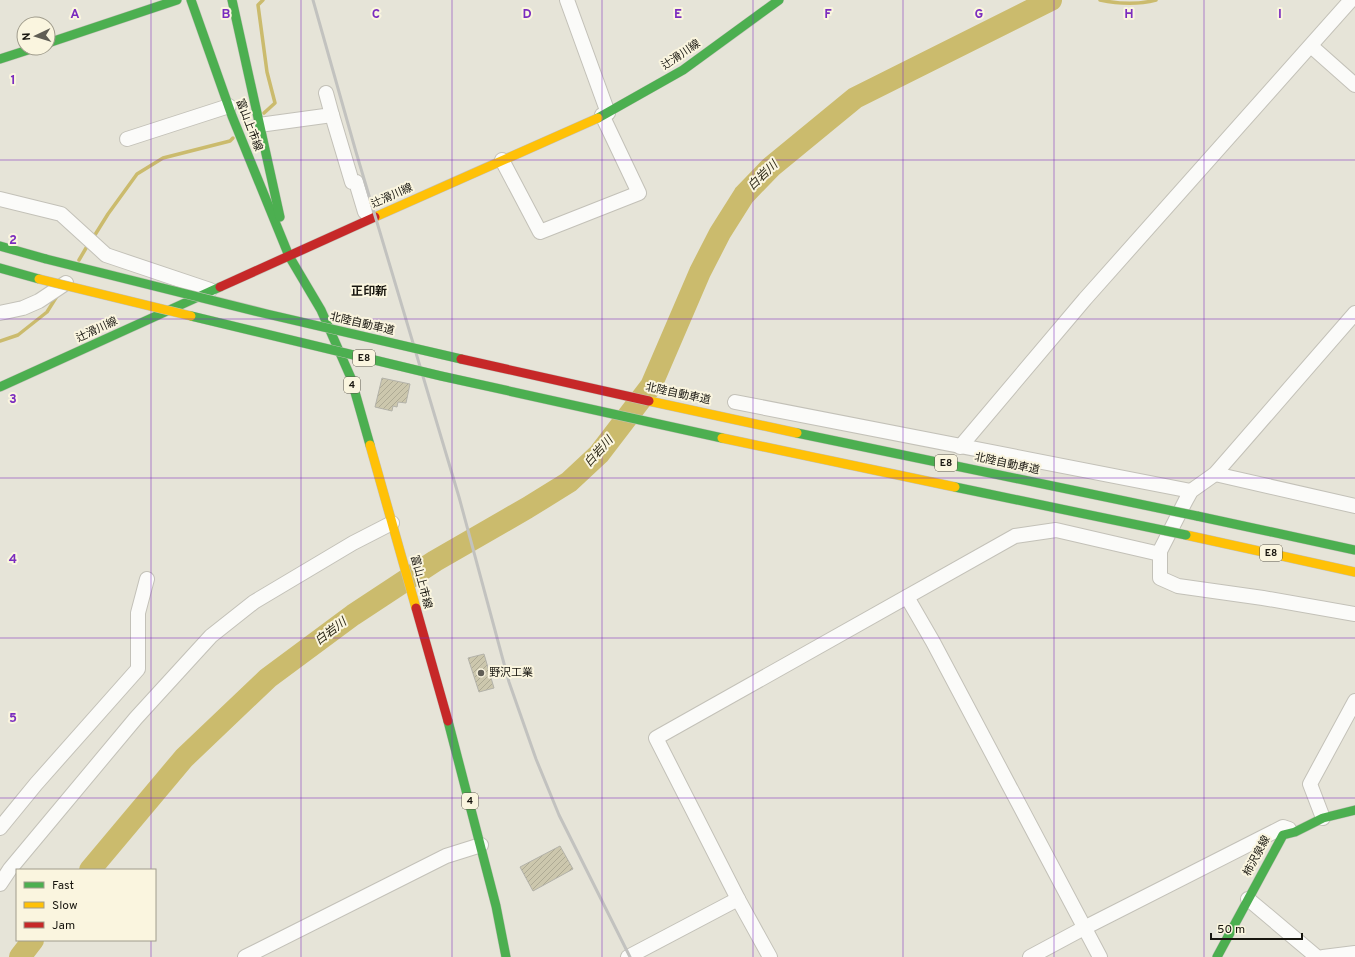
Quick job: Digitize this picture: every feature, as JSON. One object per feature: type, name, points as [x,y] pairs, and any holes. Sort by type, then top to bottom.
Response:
[{"type":"main road","points":[[56,40],[177,0]]},
{"type":"main road","name":"富山上市線","points":[[191,0],[229,106],[288,256]]},
{"type":"main road","points":[[232,0],[288,256]]},
{"type":"main road","name":"辻滑川線","points":[[0,387],[211,290],[605,114],[683,70],[779,0]]},
{"type":"main road","points":[[0,59],[16,54]]},
{"type":"main road","name":"北陸自動車道","points":[[0,246],[46,259],[294,321],[513,371],[1355,550]]},
{"type":"main road","name":"4","points":[[288,256],[321,310],[351,378],[392,523]]},
{"type":"main road","name":"E8","points":[[0,268],[294,342],[515,393],[1355,572]]},
{"type":"main road","name":"富山上市線","points":[[392,523],[453,739],[481,845]]},
{"type":"main road","name":"柿沢泉線","points":[[1217,957],[1283,835],[1295,832],[1323,818],[1355,810]]},
{"type":"main road","name":"4","points":[[481,845],[496,906],[506,957]]},
{"type":"street","points":[[502,160],[540,232],[639,193],[605,114],[567,0]]},
{"type":"street","points":[[960,447],[1086,299],[1351,0]]},
{"type":"street","points":[[1311,46],[1355,85]]},
{"type":"street","points":[[326,93],[352,182],[356,182],[366,212]]},
{"type":"street","points":[[127,139],[229,106]]},
{"type":"street","points":[[259,124],[332,115]]},
{"type":"street","points":[[0,199],[61,214],[106,255],[211,290]]},
{"type":"street","points":[[0,313],[22,308],[39,301],[106,255]]},
{"type":"street","points":[[1355,313],[1215,474],[1191,491],[1160,551],[1160,578],[1178,586],[1263,598],[1355,614]]},
{"type":"street","points":[[735,402],[1191,491]]},
{"type":"street","points":[[1215,474],[1355,506]]},
{"type":"street","points":[[0,884],[136,718],[211,636],[254,602],[353,543],[392,523]]},
{"type":"street","points":[[770,957],[656,738],[1015,536],[1056,530],[1160,554]]},
{"type":"street","points":[[0,828],[36,784],[138,669],[138,613],[147,579]]},
{"type":"street","points":[[907,597],[933,642],[1100,957]]},
{"type":"street","points":[[1323,818],[1310,784],[1355,701]]},
{"type":"street","points":[[1030,957],[1283,827],[1295,832]]},
{"type":"street","points":[[245,957],[446,856],[481,845]]},
{"type":"street","points":[[628,957],[738,898]]},
{"type":"street","points":[[1248,899],[1317,957]]},
{"type":"street","points":[[1323,957],[1355,953]]},
{"type":"building","points":[[382,378],[410,384],[406,403],[398,402],[397,407],[393,406],[392,411],[375,407]]},
{"type":"building","name":"野沢工業","points":[[484,654],[494,688],[479,692],[468,658]]},
{"type":"building","points":[[560,846],[573,869],[533,891],[520,867]]},
{"type":"waterway","points":[[263,0],[258,5],[267,72],[275,103],[264,113]]},
{"type":"waterway","name":"白岩川","points":[[91,869],[184,758],[268,678],[353,615],[435,561],[569,482],[599,454],[651,386],[700,272],[720,233],[744,195],[771,167],[855,98],[1051,0]]},
{"type":"waterway","points":[[1100,0],[1128,3],[1142,3],[1156,0]]},
{"type":"waterway","points":[[93,238],[108,214],[137,174],[163,158],[230,141],[233,138]]},
{"type":"waterway","points":[[79,260],[89,243]]},
{"type":"waterway","points":[[0,341],[18,335],[47,312],[57,296]]},
{"type":"waterway","name":"白岩川","points":[[20,957],[32,941]]},
{"type":"railway","points":[[313,0],[356,152],[459,497],[509,682],[536,759],[559,815],[630,957]]},
{"type":"traffic: fast","points":[[56,40],[177,0]]},
{"type":"traffic: fast","points":[[191,0],[232,116],[289,256],[321,310],[351,378],[370,445]]},
{"type":"traffic: fast","points":[[232,0],[280,217]]},
{"type":"traffic: fast","points":[[598,118],[683,70],[779,0]]},
{"type":"traffic: fast","points":[[0,59],[16,54]]},
{"type":"traffic: fast","points":[[0,246],[46,259]]},
{"type":"traffic: fast","points":[[46,259],[267,314],[461,359]]},
{"type":"traffic: fast","points":[[0,268],[39,279]]},
{"type":"traffic: fast","points":[[0,387],[220,287]]},
{"type":"traffic: fast","points":[[191,316],[441,376],[722,438]]},
{"type":"traffic: fast","points":[[797,433],[1197,516]]},
{"type":"traffic: fast","points":[[955,487],[1186,535]]},
{"type":"traffic: fast","points":[[1197,516],[1355,550]]},
{"type":"traffic: fast","points":[[448,721],[496,906],[506,957]]},
{"type":"traffic: fast","points":[[1217,957],[1283,835],[1295,832],[1323,818],[1355,810]]},
{"type":"traffic: slow","points":[[375,217],[598,118]]},
{"type":"traffic: slow","points":[[39,279],[191,316]]},
{"type":"traffic: slow","points":[[649,401],[797,433]]},
{"type":"traffic: slow","points":[[722,438],[955,487]]},
{"type":"traffic: slow","points":[[370,445],[416,608]]},
{"type":"traffic: slow","points":[[1186,535],[1355,572]]},
{"type":"traffic: jam","points":[[220,287],[375,217]]},
{"type":"traffic: jam","points":[[461,359],[649,401]]},
{"type":"traffic: jam","points":[[416,608],[448,721]]},
{"type":"place","name":"野沢工業","points":[[481,673]]},
{"type":"district","name":"正印新","points":[[369,292]]}]
